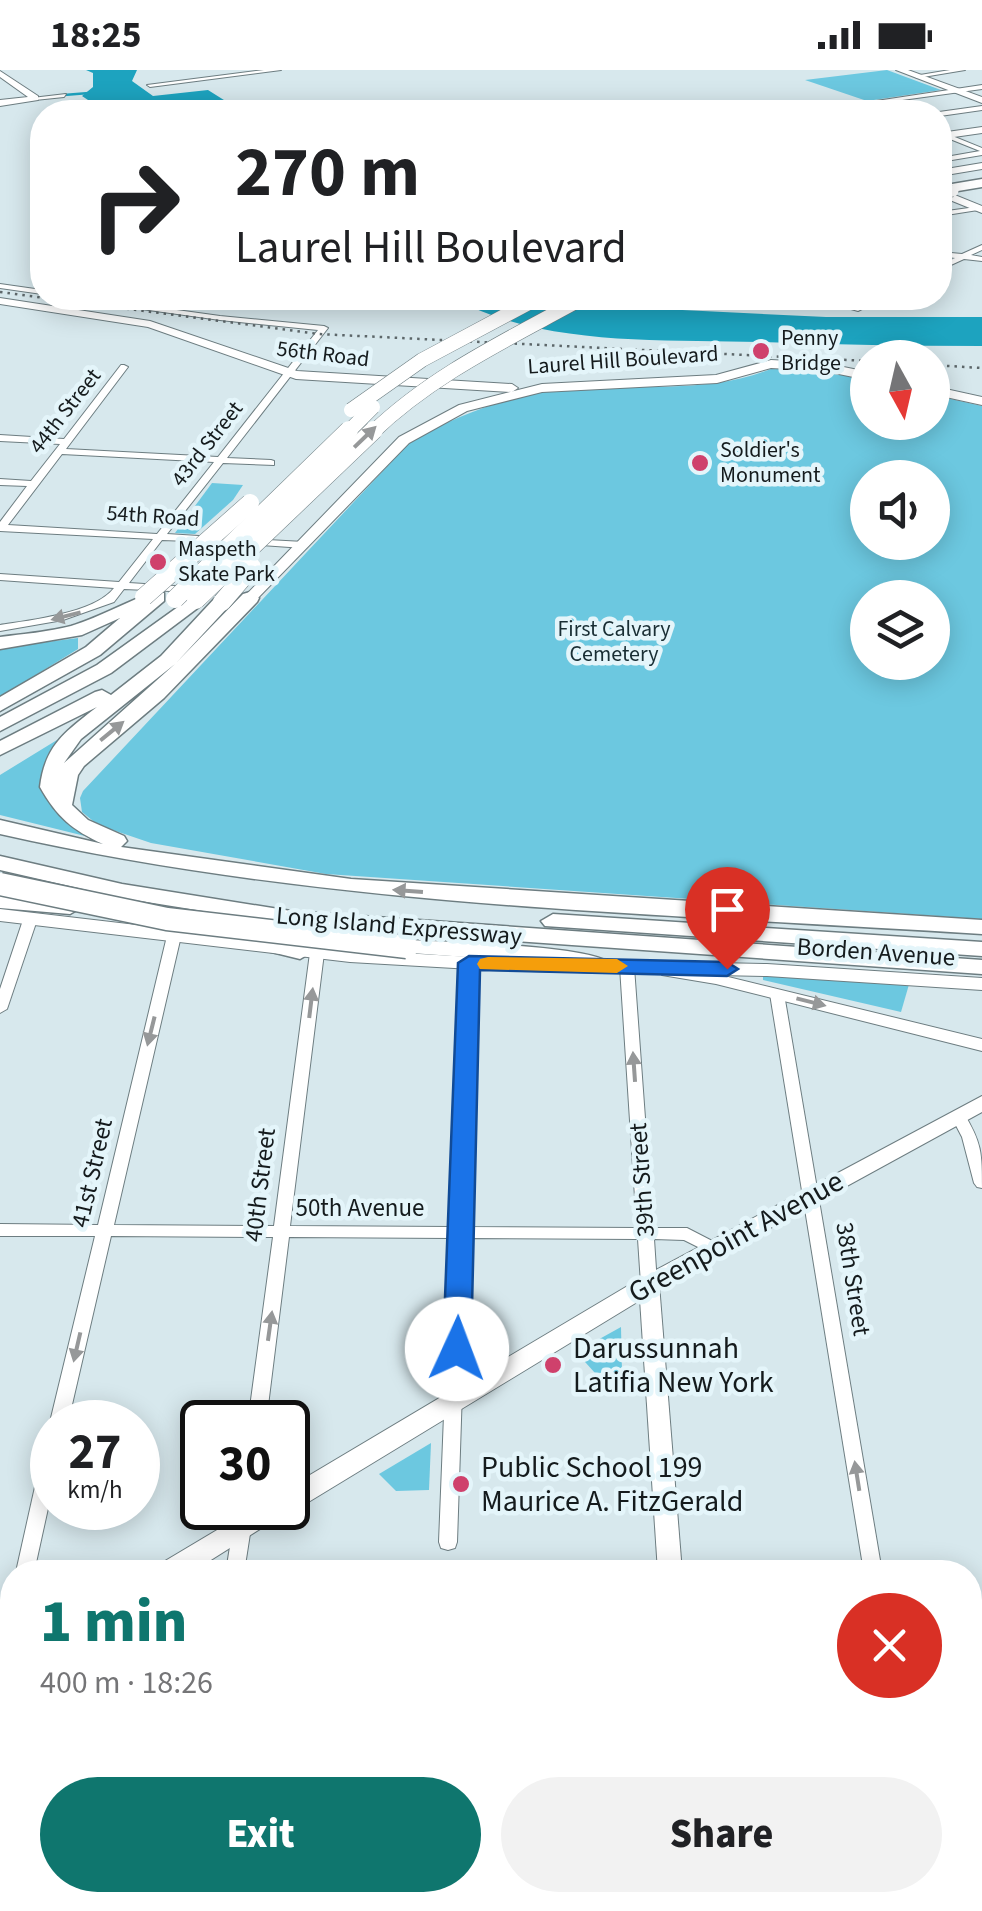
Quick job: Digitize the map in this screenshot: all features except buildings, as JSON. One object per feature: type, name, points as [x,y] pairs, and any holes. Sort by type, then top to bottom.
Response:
[{"type":"highway","points":[[952,184],[982,177]]},
{"type":"highway","points":[[0,749],[57,722],[118,685],[162,650],[184,599],[254,500],[336,423],[386,383],[441,348],[515,310]]},
{"type":"highway","points":[[0,643],[50,637],[86,628],[124,611],[184,599],[376,405],[447,356],[533,310]]},
{"type":"highway","points":[[0,724],[92,676],[184,599],[257,545],[372,429],[418,392],[562,310]]},
{"type":"highway","points":[[0,708],[104,655],[281,534],[296,506]]},
{"type":"highway","points":[[63,808],[64,781],[76,762],[157,694],[250,598]]},
{"type":"highway","points":[[184,599],[185,644],[74,735],[58,753],[50,780],[54,796],[88,830],[118,842],[307,881]]},
{"type":"highway","points":[[0,764],[136,686]]},
{"type":"highway","points":[[0,827],[110,852],[307,881]]},
{"type":"highway","points":[[0,835],[196,872],[506,897],[982,927]]},
{"type":"highway","name":"Long Island Expressway","points":[[0,847],[150,881],[302,903],[982,949]]},
{"type":"highway","name":"Long Island Expressway","points":[[0,863],[81,883],[247,912],[634,960],[982,967]]},
{"type":"highway","points":[[0,888],[315,932],[492,942],[634,960]]},
{"type":"highway","points":[[0,888],[166,919],[407,947],[548,956],[601,965]]},
{"type":"highway","points":[[506,897],[588,908],[982,936]]},
{"type":"highway","points":[[0,901],[114,913],[254,938],[308,952]]},
{"type":"main road","points":[[900,70],[982,104]]},
{"type":"main road","points":[[0,72],[35,98]]},
{"type":"main road","points":[[0,102],[35,98]]},
{"type":"main road","points":[[952,134],[982,130]]},
{"type":"main road","points":[[952,184],[982,177]]},
{"type":"main road","points":[[952,192],[979,210]]},
{"type":"main road","name":"56th Road","points":[[0,301],[30,306]]},
{"type":"main road","name":"56th Road","points":[[57,310],[158,326],[288,374],[529,390]]},
{"type":"main road","name":"Laurel Hill Boulevard","points":[[250,598],[409,436],[463,408],[529,390],[725,378],[774,364],[824,366],[850,372]]},
{"type":"main road","points":[[950,394],[982,401]]},
{"type":"main road","points":[[0,915],[308,952],[469,963],[601,965],[634,960]]},
{"type":"main road","name":"Borden Avenue","points":[[634,960],[982,984]]},
{"type":"main road","name":"Greenpoint Avenue","points":[[310,1488],[649,1284],[982,1103]]},
{"type":"main road","points":[[186,1560],[227,1530]]},
{"type":"street","points":[[150,85],[278,70]]},
{"type":"street","points":[[917,76],[962,70]]},
{"type":"street","points":[[887,100],[982,86]]},
{"type":"street","points":[[35,98],[64,95]]},
{"type":"street","points":[[952,111],[982,104]]},
{"type":"street","points":[[952,139],[982,152]]},
{"type":"street","points":[[952,158],[982,152]]},
{"type":"street","points":[[952,213],[979,210]]},
{"type":"street","points":[[952,263],[982,247]]},
{"type":"street","points":[[952,256],[982,259]]},
{"type":"street","points":[[0,286],[30,290]]},
{"type":"street","name":"43rd Street","points":[[0,628],[87,610],[110,600],[324,328],[163,310]]},
{"type":"street","name":"44th Street","points":[[0,527],[124,367]]},
{"type":"street","points":[[0,438],[63,447],[271,463]]},
{"type":"street","points":[[0,482],[34,484]]},
{"type":"street","name":"54th Road","points":[[0,527],[304,545]]},
{"type":"street","points":[[0,577],[250,598]]},
{"type":"street","points":[[0,1009],[31,917]]},
{"type":"street","name":"41st Street","points":[[64,1400],[174,936]]},
{"type":"street","name":"40th Street","points":[[260,1400],[282,1233],[308,952]]},
{"type":"street","points":[[634,960],[982,1045]]},
{"type":"street","name":"39th Street","points":[[634,960],[646,1234],[669,1560]]},
{"type":"street","points":[[448,1542],[469,963]]},
{"type":"street","name":"38th Street","points":[[777,994],[871,1560]]},
{"type":"street","points":[[958,1116],[968,1132],[982,1183]]},
{"type":"street","name":"50th Avenue","points":[[0,1230],[690,1234],[714,1250]]},
{"type":"street","points":[[27,1560],[34,1530]]},
{"type":"street","points":[[236,1560],[241,1530]]},
{"type":"green space","points":[[887,70],[941,90],[864,100],[805,80]]},
{"type":"green space","name":"First Calvary Cemetery","points":[[773,368],[822,370],[850,376],[850,440],[950,440],[950,399],[982,406],[982,919],[326,874],[151,843],[98,825],[82,812],[83,791],[410,442],[470,413],[532,394],[576,388],[725,382]]},
{"type":"green space","points":[[212,483],[243,485],[233,500],[195,534],[175,533]]},
{"type":"green space","points":[[78,638],[78,649],[0,697],[0,648]]},
{"type":"green space","points":[[70,732],[49,798],[70,824],[97,839],[0,815],[0,775]]},
{"type":"green space","points":[[763,975],[910,981],[901,1012],[763,980]]},
{"type":"green space","points":[[621,1327],[622,1372],[595,1373],[576,1352]]},
{"type":"green space","points":[[431,1443],[429,1490],[396,1491],[379,1474]]},
{"type":"shaded area","points":[[86,70],[137,70],[132,81],[153,96],[208,90],[224,100],[88,100],[82,96],[93,87],[93,73]]},
{"type":"shaded area","points":[[479,310],[982,317],[982,346],[950,346],[950,340],[850,340],[850,345],[642,340],[563,333]]},
{"type":"waterway","points":[[64,95],[89,93]]},
{"type":"railway","points":[[0,292],[30,296]]},
{"type":"railway","points":[[137,310],[319,334],[850,360]]},
{"type":"railway","points":[[950,366],[982,368]]},
{"type":"slow traffic","points":[[488,964],[617,966]]},
{"type":"place","name":"Penny Bridge","points":[[761,351]]},
{"type":"place","name":"Soldier's Monument","points":[[700,463]]},
{"type":"place","name":"Maspeth Skate Park","points":[[158,562]]},
{"type":"place","name":"Darussunnah Latifia New York","points":[[553,1365]]},
{"type":"place","name":"Public School 199 Maurice A. FitzGerald","points":[[461,1484]]},
{"type":"route","points":[[457,1349],[469,963],[727,969]]}]
